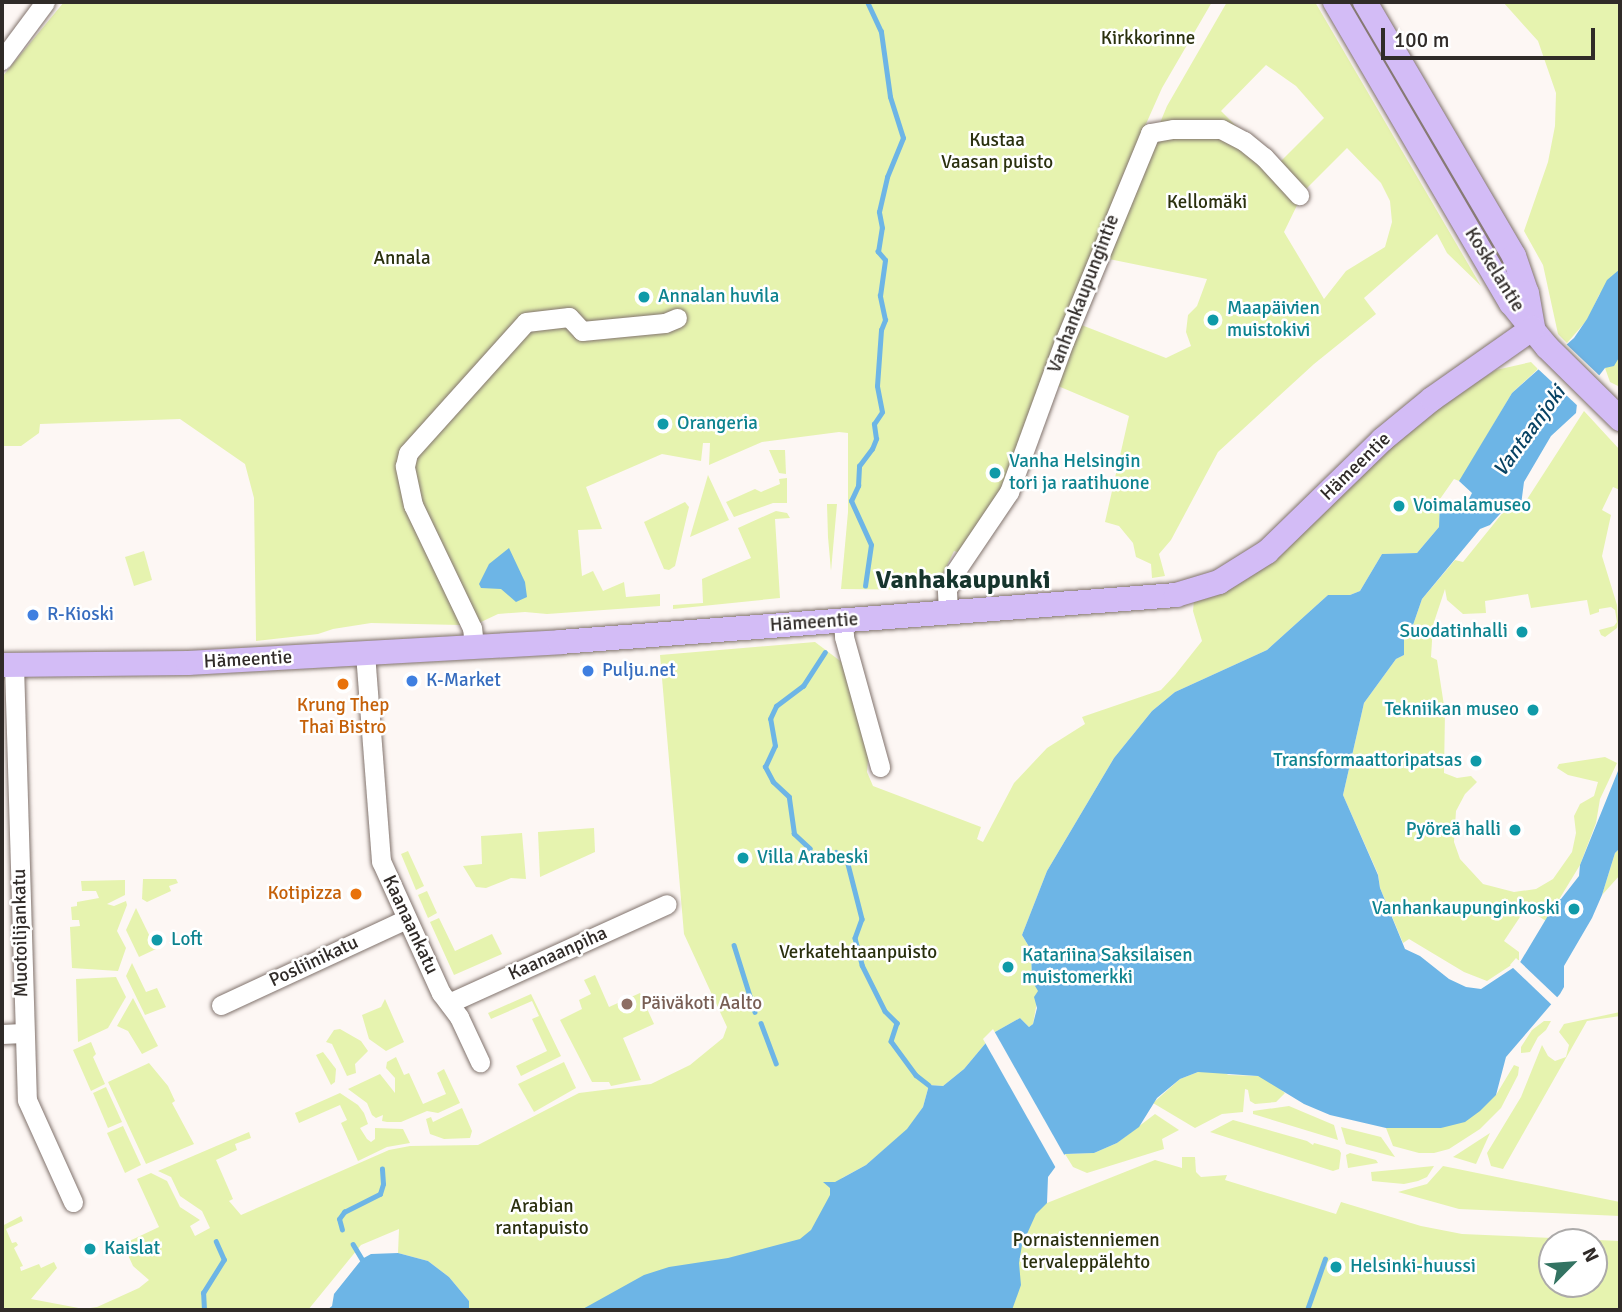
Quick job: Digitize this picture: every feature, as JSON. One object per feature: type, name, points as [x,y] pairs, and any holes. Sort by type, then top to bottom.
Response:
[{"type":"main road","name":"Koskelantie","points":[[1335,2],[1511,303],[1533,328]]},
{"type":"main road","name":"Koskelantie","points":[[1365,2],[1514,256],[1524,285],[1533,328]]},
{"type":"main road","points":[[1533,328],[1553,353],[1620,419]]},
{"type":"main road","name":"Hämeentie","points":[[8,665],[188,663],[365,653],[843,621],[1177,595],[1219,582],[1267,552],[1382,440],[1422,407],[1533,328]]},
{"type":"street","points":[[2,60],[45,2]]},
{"type":"street","name":"Vanhankaupungintie","points":[[948,611],[947,590],[955,572],[1009,492],[1064,342],[1150,133],[1173,129],[1221,130],[1244,141],[1264,157],[1299,195]]},
{"type":"street","points":[[474,646],[472,628],[413,505],[405,466],[408,453],[526,323],[569,317],[582,331],[664,323],[677,318]]},
{"type":"street","points":[[843,621],[844,637],[880,767]]},
{"type":"street","name":"Kaanaankatu","points":[[365,653],[381,861],[406,919],[480,1062]]},
{"type":"street","name":"Muotoilijankatu","points":[[8,665],[27,1101],[73,1202]]},
{"type":"street","name":"Kaanaanpiha","points":[[449,1003],[667,904]]},
{"type":"street","name":"Posliinikatu","points":[[221,1005],[406,919]]},
{"type":"street","points":[[2,1034],[23,1033]]},
{"type":"green space","name":"Annala","points":[[64,2],[1212,2],[1162,88],[1121,180],[1008,485],[961,553],[954,551],[935,590],[841,589],[848,512],[848,433],[839,432],[762,442],[709,465],[710,443],[703,443],[701,461],[662,454],[586,487],[602,529],[578,530],[582,576],[593,571],[603,591],[624,582],[626,597],[660,594],[660,606],[547,614],[498,614],[481,622],[460,625],[371,623],[318,634],[256,641],[254,498],[245,464],[180,419],[40,424],[39,433],[21,446],[2,446],[2,77]]},
{"type":"green space","name":"Kellomäki","points":[[1227,2],[1315,2],[1481,286],[1447,253],[1437,234],[1364,298],[1376,314],[1314,364],[1218,452],[1171,540],[1159,554],[1165,576],[1152,578],[1151,564],[1136,557],[1133,543],[1119,526],[1105,522],[1129,416],[1058,386],[1079,324],[1166,358],[1191,346],[1186,332],[1188,315],[1197,306],[1207,279],[1104,258],[1167,106]],"holes":[[[1266,65],[1296,86],[1324,118],[1276,166],[1221,111]],[[1347,148],[1381,183],[1390,201],[1392,222],[1385,247],[1346,271],[1324,299],[1284,232],[1304,191]]]},
{"type":"green space","points":[[1503,2],[1620,2],[1620,269],[1599,295],[1588,319],[1567,343],[1558,334],[1543,265],[1524,231],[1548,162],[1555,126],[1556,93],[1538,41]]},
{"type":"green space","points":[[1620,356],[1620,387],[1610,382],[1605,368]]},
{"type":"green space","name":"Verkatehtaanpuisto","points":[[1531,362],[1538,369],[1512,393],[1463,476],[1459,481],[1454,479],[1440,499],[1439,527],[1417,553],[1382,554],[1360,591],[1350,595],[1328,595],[1267,650],[1175,692],[1152,711],[1114,758],[1047,871],[1022,935],[1031,950],[1032,981],[1039,991],[1033,1024],[1029,1027],[1020,1018],[995,1032],[964,1069],[943,1086],[929,1085],[923,1107],[907,1130],[866,1165],[842,1178],[813,1239],[717,1310],[469,1310],[469,1301],[449,1277],[428,1261],[398,1253],[399,1229],[361,1245],[308,1310],[2,1310],[2,1226],[21,1216],[23,1221],[6,1229],[12,1243],[16,1242],[18,1245],[14,1248],[23,1266],[20,1267],[21,1271],[39,1264],[41,1268],[54,1262],[57,1268],[31,1299],[84,1309],[97,1307],[139,1288],[149,1280],[133,1266],[123,1244],[159,1227],[137,1179],[151,1173],[167,1181],[180,1207],[200,1220],[190,1226],[195,1236],[210,1228],[202,1211],[180,1196],[171,1177],[158,1171],[249,1132],[251,1138],[235,1144],[237,1150],[216,1160],[233,1199],[229,1201],[241,1215],[389,1150],[410,1146],[478,1145],[579,1093],[651,1084],[690,1065],[723,1038],[727,1027],[684,934],[660,655],[815,642],[843,663],[869,749],[867,772],[873,786],[981,827],[977,839],[983,842],[1014,783],[1047,748],[1085,724],[1082,717],[1161,690],[1175,675],[1202,641],[1193,611],[1194,600],[1274,558],[1319,518],[1375,459],[1458,393],[1496,370]]},
{"type":"green space","points":[[1584,411],[1620,450],[1620,490],[1613,487],[1602,510],[1611,515],[1602,556],[1617,605],[1618,621],[1617,628],[1605,637],[1601,635],[1599,630],[1614,626],[1617,622],[1615,610],[1611,607],[1599,609],[1599,612],[1590,615],[1587,600],[1531,608],[1528,594],[1485,601],[1486,613],[1463,614],[1447,600],[1445,589],[1433,625],[1431,657],[1437,660],[1445,712],[1444,773],[1457,778],[1471,776],[1477,782],[1465,794],[1456,811],[1454,842],[1460,859],[1483,884],[1514,892],[1536,889],[1553,879],[1572,852],[1576,833],[1574,816],[1580,804],[1594,796],[1598,782],[1568,775],[1557,768],[1559,764],[1605,757],[1617,763],[1600,799],[1596,823],[1580,865],[1546,921],[1526,908],[1504,941],[1519,952],[1519,960],[1487,981],[1464,972],[1409,939],[1403,943],[1380,888],[1378,874],[1343,795],[1364,703],[1396,659],[1404,655],[1404,637],[1413,625],[1422,599],[1455,560],[1463,562],[1509,505],[1522,507]]},
{"type":"green space","points":[[769,450],[785,450],[786,474],[779,473]]},
{"type":"green space","points":[[708,475],[729,520],[690,537]]},
{"type":"green space","points":[[787,478],[787,503],[773,503],[734,517],[726,502],[755,489],[761,492],[780,484],[779,479]]},
{"type":"green space","points":[[685,502],[689,507],[675,566],[669,570],[664,569],[644,522]]},
{"type":"green space","points":[[827,504],[837,504],[831,571],[828,537]]},
{"type":"green space","points":[[776,511],[787,513],[790,518],[775,519],[780,598],[673,609],[673,605],[703,603],[702,579],[751,558],[738,528]]},
{"type":"green space","points":[[144,551],[152,580],[134,586],[125,557]]},
{"type":"green space","points":[[594,828],[595,852],[540,877],[538,832]]},
{"type":"green space","points":[[522,833],[526,879],[511,878],[486,888],[476,887],[463,866],[482,864],[481,836]]},
{"type":"green space","points":[[1620,848],[1620,875],[1602,895],[1615,853]]},
{"type":"green space","points":[[408,851],[424,886],[416,890],[401,854]]},
{"type":"green space","points":[[143,879],[176,879],[178,883],[169,886],[171,891],[147,902],[142,899]]},
{"type":"green space","points":[[125,880],[125,895],[107,904],[114,906],[126,901],[127,905],[117,931],[126,948],[118,971],[72,968],[70,927],[80,926],[79,920],[72,920],[71,907],[77,906],[77,902],[99,898],[96,891],[82,891],[81,881]]},
{"type":"green space","points":[[427,891],[437,913],[428,918],[418,895]]},
{"type":"green space","points":[[136,908],[156,949],[139,957],[126,930]]},
{"type":"green space","points":[[439,918],[455,951],[492,934],[502,954],[454,975],[430,922]]},
{"type":"green space","points":[[132,963],[146,992],[157,988],[166,1007],[145,1015],[126,976]]},
{"type":"green space","points":[[595,975],[609,1007],[640,993],[654,1024],[623,1038],[641,1080],[611,1086],[609,1082],[592,1082],[560,1020],[582,1009],[579,1000],[591,994],[584,980]]},
{"type":"green space","points":[[116,977],[126,997],[108,1028],[78,1042],[76,979]]},
{"type":"green space","points":[[531,994],[561,1056],[521,1076],[516,1066],[547,1051],[532,1019],[539,1016],[532,1001],[491,1019],[488,1013]]},
{"type":"green space","points":[[133,998],[158,1046],[142,1054],[128,1031],[117,1026]]},
{"type":"green space","points":[[385,999],[404,1042],[386,1051],[369,1039],[362,1015],[381,1007]]},
{"type":"green space","points":[[1620,1012],[1620,1016],[1587,1021],[1503,1169],[1491,1166],[1487,1153],[1521,1097],[1542,1045],[1548,1056],[1555,1061],[1566,1057],[1569,1045],[1559,1032],[1564,1024]]},
{"type":"green space","points":[[1544,1021],[1551,1021],[1530,1052],[1521,1053],[1521,1047],[1532,1030]]},
{"type":"green space","points":[[340,1029],[361,1041],[368,1051],[355,1064],[356,1073],[347,1076],[332,1044],[326,1042],[334,1030]]},
{"type":"green space","points":[[91,1042],[96,1054],[93,1057],[105,1084],[91,1091],[73,1050]]},
{"type":"green space","points":[[323,1052],[336,1069],[335,1082],[331,1085],[316,1055]]},
{"type":"green space","points":[[396,1057],[404,1075],[409,1073],[423,1104],[446,1094],[437,1073],[444,1069],[460,1103],[438,1113],[427,1111],[401,1122],[382,1121],[383,1115],[376,1118],[367,1103],[348,1089],[380,1074],[395,1093],[395,1078],[386,1068],[387,1062]]},
{"type":"green space","points":[[564,1062],[576,1088],[534,1112],[518,1084]]},
{"type":"green space","points":[[149,1063],[168,1086],[175,1101],[172,1103],[194,1144],[146,1164],[108,1082]]},
{"type":"green space","points":[[1514,1065],[1519,1067],[1518,1075],[1501,1108],[1480,1129],[1449,1149],[1434,1153],[1419,1153],[1393,1146],[1386,1128],[1441,1128],[1496,1095]]},
{"type":"green space","points":[[1219,1071],[1229,1075],[1258,1076],[1269,1080],[1285,1093],[1276,1102],[1255,1104],[1250,1101],[1248,1090],[1245,1089],[1243,1112],[1222,1114],[1195,1128],[1153,1103],[1180,1079],[1198,1072]]},
{"type":"green space","points":[[106,1087],[122,1122],[108,1128],[93,1093]]},
{"type":"green space","points":[[340,1093],[358,1105],[364,1113],[368,1124],[360,1128],[371,1142],[375,1139],[375,1128],[403,1129],[410,1143],[387,1147],[358,1161],[341,1123],[347,1120],[340,1105],[299,1123],[295,1113]]},
{"type":"green space","points":[[1289,1106],[1334,1125],[1338,1140],[1253,1114],[1253,1111]]},
{"type":"green space","points":[[462,1108],[472,1131],[470,1138],[444,1139],[430,1134],[426,1119],[431,1117],[433,1122]]},
{"type":"green space","points":[[1155,1114],[1179,1130],[1162,1139],[1164,1149],[1087,1173],[1073,1167],[1065,1154],[1094,1153],[1117,1143]]},
{"type":"green space","points":[[1233,1120],[1313,1145],[1314,1143],[1339,1150],[1339,1169],[1333,1171],[1210,1132]]},
{"type":"green space","points":[[123,1126],[141,1165],[125,1173],[107,1133]]},
{"type":"green space","points":[[1341,1127],[1381,1137],[1395,1157],[1346,1144]]},
{"type":"green space","points":[[1490,1133],[1476,1164],[1453,1157]]},
{"type":"green space","points":[[1350,1153],[1376,1160],[1378,1163],[1348,1168],[1346,1155]]},
{"type":"green space","name":"Pornaistenniemen tervaleppälehto","points":[[1182,1157],[1195,1157],[1196,1172],[1201,1177],[1227,1175],[1225,1180],[1336,1214],[1341,1202],[1421,1226],[1462,1234],[1538,1237],[1538,1298],[1608,1298],[1608,1240],[1620,1241],[1620,1310],[976,1310],[1034,1192],[1047,1203],[1155,1160],[1182,1168]]},
{"type":"green space","points":[[1434,1166],[1427,1177],[1418,1181],[1404,1184],[1372,1181],[1371,1172]]},
{"type":"green space","points":[[1443,1166],[1620,1202],[1620,1216],[1459,1209],[1398,1192],[1427,1184]]},
{"type":"water","name":"Vantaanjoki","points":[[1620,269],[1620,356],[1614,366],[1605,368],[1577,404],[1576,413],[1551,436],[1524,482],[1521,505],[1518,508],[1509,504],[1490,525],[1480,529],[1422,599],[1413,625],[1404,637],[1404,655],[1396,659],[1364,703],[1343,795],[1378,875],[1380,888],[1405,949],[1420,956],[1449,979],[1466,987],[1481,989],[1519,964],[1558,899],[1561,899],[1579,876],[1580,865],[1620,766],[1620,848],[1615,853],[1592,918],[1564,966],[1564,987],[1506,1057],[1496,1095],[1465,1122],[1441,1128],[1386,1128],[1330,1115],[1304,1104],[1258,1076],[1198,1072],[1180,1079],[1157,1098],[1139,1127],[1117,1143],[1094,1153],[1065,1154],[1048,1177],[1047,1203],[1036,1214],[1022,1245],[1019,1263],[1021,1285],[1012,1310],[581,1310],[644,1275],[669,1267],[728,1258],[800,1239],[811,1230],[830,1195],[830,1188],[823,1182],[835,1182],[866,1165],[907,1129],[923,1107],[929,1085],[943,1086],[964,1069],[995,1032],[1020,1018],[1029,1027],[1033,1024],[1037,1008],[1034,997],[1038,991],[1032,981],[1031,950],[1022,935],[1047,871],[1114,758],[1152,711],[1175,692],[1267,650],[1328,595],[1350,595],[1360,591],[1382,554],[1417,553],[1439,527],[1440,499],[1466,505],[1472,493],[1459,481],[1512,393],[1574,338],[1607,280]]},
{"type":"water","points":[[509,548],[525,582],[527,597],[516,602],[501,589],[481,588],[479,584],[489,564]]},
{"type":"water","points":[[398,1253],[428,1261],[449,1277],[469,1301],[469,1310],[327,1310],[332,1306],[334,1294],[362,1259],[371,1254]]},
{"type":"pier","points":[[1564,342],[1602,378],[1580,408],[1537,368]]},
{"type":"pier","points":[[1516,958],[1560,1000],[1554,1007],[1510,965]]},
{"type":"pier","points":[[1058,969],[1060,977],[1032,981],[1031,974]]},
{"type":"pier","points":[[993,1029],[1066,1158],[1057,1170],[983,1039]]},
{"type":"waterway","points":[[865,586],[871,545],[851,501],[858,486],[859,466],[872,449],[876,439],[874,424],[882,412],[877,386],[881,330],[885,320],[880,296],[885,260],[878,252],[882,228],[879,212],[887,177],[903,138],[890,97],[881,32],[867,2]]},
{"type":"waterway","points":[[810,849],[794,834],[789,797],[773,782],[765,767],[775,746],[770,719],[776,706],[803,686],[825,652]]},
{"type":"waterway","points":[[836,852],[847,860],[862,919],[855,938],[862,965],[885,1011],[897,1023],[891,1041],[916,1075],[929,1085]]},
{"type":"waterway","points":[[734,945],[755,1012]]},
{"type":"waterway","points":[[761,1023],[776,1063]]},
{"type":"waterway","points":[[342,1230],[339,1219],[344,1212],[380,1194],[383,1184],[382,1169]]},
{"type":"waterway","points":[[204,1310],[203,1293],[224,1260],[216,1242]]},
{"type":"waterway","points":[[353,1244],[362,1259]]},
{"type":"waterway","points":[[1307,1310],[1325,1259]]},
{"type":"place","name":"Annalan huvila","points":[[644,297]]},
{"type":"place","name":"Maapäivien muistokivi","points":[[1213,320]]},
{"type":"place","name":"Orangeria","points":[[663,424]]},
{"type":"place","name":"Vanha Helsingin tori ja raatihuone","points":[[995,473]]},
{"type":"place","name":"Voimalamuseo","points":[[1399,506]]},
{"type":"place","name":"R-Kioski","points":[[33,615]]},
{"type":"place","name":"Suodatinhalli","points":[[1522,632]]},
{"type":"place","name":"Pulju.net","points":[[588,671]]},
{"type":"place","name":"K-Market","points":[[412,681]]},
{"type":"place","name":"Krung Thep Thai Bistro","points":[[343,684]]},
{"type":"place","name":"Tekniikan museo","points":[[1533,710]]},
{"type":"place","name":"Transformaattoripatsas","points":[[1476,761]]},
{"type":"place","name":"Pyöreä halli","points":[[1515,830]]},
{"type":"place","name":"Villa Arabeski","points":[[743,858]]},
{"type":"place","name":"Kotipizza","points":[[356,894]]},
{"type":"place","name":"Vanhankaupunginkoski","points":[[1574,909]]},
{"type":"place","name":"Loft","points":[[157,940]]},
{"type":"place","name":"Katariina Saksilaisen muistomerkki","points":[[1008,967]]},
{"type":"place","name":"Päiväkoti Aalto","points":[[627,1004]]},
{"type":"place","name":"Kaislat","points":[[90,1249]]},
{"type":"place","name":"Helsinki-huussi","points":[[1336,1267]]},
{"type":"district","name":"Vanhakaupunki","points":[[963,581]]},
{"type":"park label","name":"Kirkkorinne","points":[[1148,39]]},
{"type":"park label","name":"Kustaa Vaasan puisto","points":[[997,152]]},
{"type":"park label","name":"Arabian rantapuisto","points":[[542,1218]]}]
